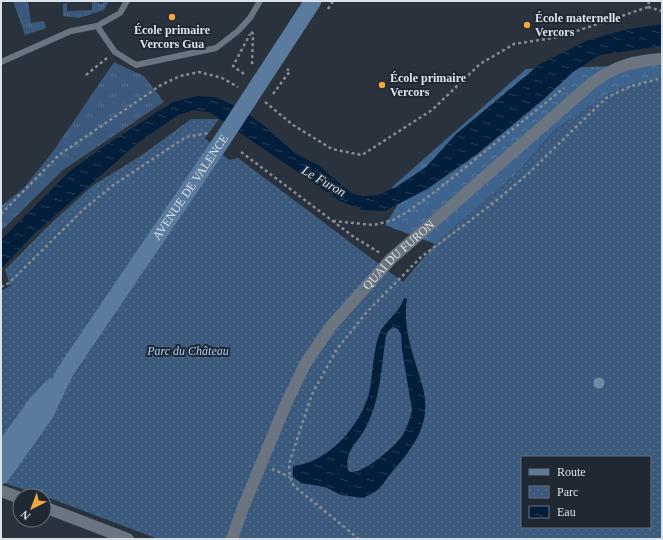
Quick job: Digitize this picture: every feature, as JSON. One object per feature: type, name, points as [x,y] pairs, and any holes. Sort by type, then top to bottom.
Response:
[{"type":"main road","name":"AVENUE DE VALENCE","points":[[1,476],[45,414],[65,372],[218,137],[251,96],[312,1]]},
{"type":"main road","name":"AVENUE DE VALENCE","points":[[1,453],[36,404],[65,372]]},
{"type":"street","name":"QUAI DU FURON","points":[[232,539],[242,510],[286,404],[305,364],[331,326],[390,260],[566,105],[605,73],[629,63],[662,59]]},
{"type":"street","points":[[1,491],[12,495]]},
{"type":"street","points":[[52,510],[128,539]]},
{"type":"lane","points":[[1,62],[70,31],[97,26],[120,13],[126,1]]},
{"type":"lane","points":[[97,26],[115,52],[136,65],[216,48],[250,18],[260,1]]},
{"type":"path","points":[[648,7],[649,1]]},
{"type":"path","points":[[1,214],[59,155],[161,85],[180,76],[199,72],[222,78],[332,149],[362,155],[432,110],[480,64],[514,44],[559,36],[648,7],[662,11]]},
{"type":"path","points":[[238,30],[242,36],[249,29],[251,32]]},
{"type":"path","points":[[251,32],[253,34],[252,66]]},
{"type":"path","points":[[244,74],[233,66],[251,32]]},
{"type":"path","points":[[86,76],[115,52]]},
{"type":"path","points":[[359,539],[294,486],[290,477],[289,464],[312,394],[337,349],[366,313],[421,257],[487,208],[528,174],[606,98],[631,86],[662,78]]},
{"type":"path","points":[[333,221],[374,225],[400,216],[436,191],[567,86]]},
{"type":"path","points":[[1,287],[9,283],[79,214],[112,186],[186,137],[209,132],[218,137]]},
{"type":"path","points":[[241,152],[354,237],[390,260]]},
{"type":"path","points":[[268,467],[290,477]]},
{"type":"green space","points":[[13,1],[28,1],[31,23],[44,21],[46,28],[25,35]]},
{"type":"green space","points":[[92,1],[102,4],[104,1],[109,1],[104,10],[79,18],[63,16],[63,4],[67,3],[67,11],[92,10]]},
{"type":"green space","points":[[114,62],[144,76],[164,102],[63,170],[1,231],[1,206],[24,188],[54,150]]},
{"type":"green space","points":[[648,65],[662,66],[662,101],[555,129],[518,172],[435,244],[385,225],[397,206],[392,187],[526,69]]},
{"type":"green space","name":"Parc du Château","points":[[662,77],[662,539],[158,539],[52,499],[52,488],[19,488],[1,482],[1,291],[10,286],[5,270],[45,229],[92,186],[142,155],[191,119],[219,119],[205,138],[229,160],[238,158],[403,282],[435,244],[518,172],[555,129],[605,95],[630,84]]},
{"type":"water","name":"Le Furon","points":[[662,24],[662,46],[600,55],[573,72],[544,99],[476,155],[427,189],[385,211],[363,210],[340,201],[211,113],[195,110],[178,115],[139,142],[35,233],[1,269],[1,240],[71,170],[109,143],[173,102],[197,96],[215,97],[233,105],[261,123],[296,154],[318,165],[351,193],[363,196],[378,195],[396,187],[426,167],[456,134],[540,64],[588,40],[624,30]]},
{"type":"water","points":[[404,298],[407,299],[406,322],[410,344],[423,388],[425,401],[423,423],[414,444],[379,489],[363,498],[341,495],[325,487],[301,483],[293,477],[293,466],[319,458],[330,450],[351,429],[359,417],[369,393],[375,348],[379,335],[384,325],[396,313]],"holes":[[[393,327],[398,329],[401,334],[402,350],[412,410],[409,420],[402,436],[386,453],[363,469],[350,472],[348,470],[348,457],[350,451],[366,427],[378,394],[386,336],[388,331]]]},
{"type":"place","name":"École primaire Vercors Gua","points":[[172,17]]},
{"type":"place","name":"École maternelle Vercors","points":[[527,25]]},
{"type":"place","name":"École primaire Vercors","points":[[382,85]]}]
